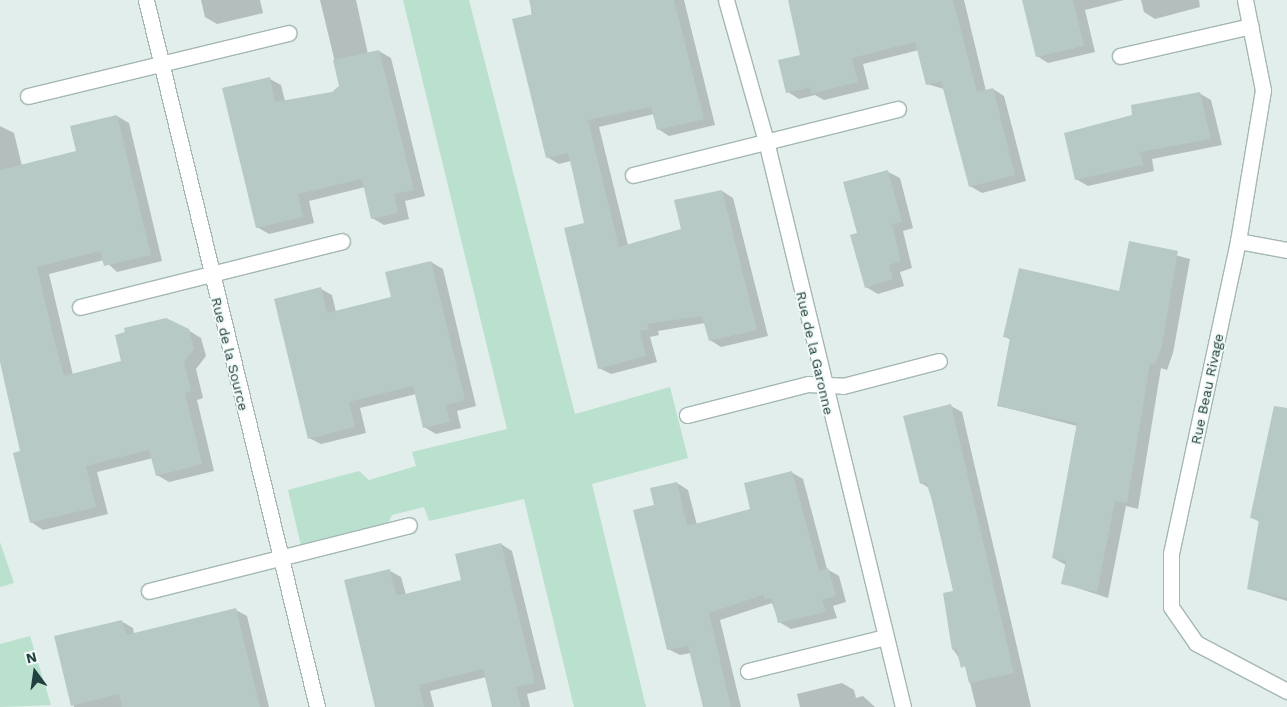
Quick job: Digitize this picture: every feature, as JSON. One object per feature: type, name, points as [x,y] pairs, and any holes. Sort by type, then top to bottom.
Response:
[{"type":"street","name":"Rue de la Source","points":[[146,0],[159,64],[210,275],[282,556],[317,707]]},
{"type":"street","name":"Rue de la Garonne","points":[[726,0],[766,141],[822,385],[903,707]]},
{"type":"street","name":"Rue Beau Rivage","points":[[1245,0],[1262,90],[1238,240],[1172,554],[1171,607],[1196,643],[1287,692]]},
{"type":"street","points":[[1120,56],[1251,26]]},
{"type":"street","points":[[28,96],[289,32]]},
{"type":"street","points":[[633,175],[898,109]]},
{"type":"street","points":[[1238,240],[1287,250]]},
{"type":"street","points":[[80,307],[342,241]]},
{"type":"street","points":[[687,415],[808,384],[843,386],[939,361]]},
{"type":"street","points":[[149,591],[409,525]]},
{"type":"street","points":[[748,671],[885,636]]},
{"type":"green space","points":[[403,0],[469,0],[575,414],[670,387],[688,458],[592,484],[646,707],[574,707],[524,499],[429,521],[424,507],[392,515],[387,526],[301,546],[288,490],[359,471],[369,480],[416,466],[412,452],[507,429]]},
{"type":"green space","points":[[0,542],[14,583],[0,587]]},
{"type":"green space","points":[[30,636],[51,705],[0,707],[0,644]]},
{"type":"building","points":[[529,0],[674,0],[704,119],[657,130],[651,107],[588,120],[619,247],[681,229],[674,200],[722,190],[757,330],[709,341],[702,316],[647,324],[649,329],[640,331],[646,356],[598,369],[564,228],[584,223],[572,169],[568,153],[546,158],[512,19],[533,14]]},
{"type":"building","points":[[788,0],[953,0],[977,92],[993,88],[1015,175],[969,187],[941,81],[926,85],[915,42],[852,58],[858,82],[811,94],[810,87],[786,93],[778,60],[800,55]]},
{"type":"building","points":[[1022,0],[1073,0],[1084,46],[1036,57]]},
{"type":"building","points":[[379,50],[414,190],[394,194],[398,213],[371,219],[362,179],[298,194],[303,217],[256,228],[222,88],[270,77],[275,102],[332,92],[339,86],[333,60]]},
{"type":"building","points":[[1200,92],[1211,139],[1140,152],[1143,165],[1075,180],[1064,133],[1132,115],[1131,105]]},
{"type":"building","points":[[117,115],[151,255],[104,266],[100,251],[37,267],[53,335],[64,376],[121,361],[115,335],[125,332],[124,328],[166,318],[189,329],[194,349],[184,362],[191,391],[185,393],[202,464],[156,476],[149,450],[86,466],[96,507],[30,523],[13,453],[20,451],[0,362],[0,170],[76,151],[70,126]]},
{"type":"building","points":[[888,170],[902,222],[892,224],[901,261],[889,265],[893,279],[865,288],[850,235],[857,233],[843,182]]},
{"type":"building","points":[[1129,241],[1178,251],[1162,346],[1155,364],[1150,363],[1127,503],[1115,501],[1097,592],[1061,584],[1066,561],[1052,558],[1077,423],[997,406],[1010,338],[1003,337],[1019,268],[1119,291]]},
{"type":"building","points":[[431,261],[465,400],[446,405],[450,422],[423,428],[413,386],[349,402],[355,427],[308,439],[274,299],[321,287],[327,313],[391,297],[385,272]]},
{"type":"building","points":[[951,404],[1014,673],[969,683],[965,666],[961,668],[956,648],[952,650],[943,593],[953,591],[932,500],[926,482],[920,484],[903,416]]},
{"type":"building","points":[[1274,406],[1287,408],[1287,598],[1247,589],[1259,520],[1250,518]]},
{"type":"building","points":[[792,471],[819,571],[828,568],[836,596],[822,600],[826,612],[778,623],[772,598],[765,600],[763,595],[709,613],[731,707],[703,707],[688,646],[667,650],[633,510],[654,505],[650,488],[677,482],[687,525],[695,524],[750,509],[744,483]]},
{"type":"building","points":[[501,543],[535,683],[516,687],[521,707],[492,707],[483,669],[419,685],[424,707],[375,707],[344,580],[390,569],[396,595],[405,594],[461,580],[455,554]]},
{"type":"building","points":[[236,608],[260,707],[122,707],[119,694],[71,706],[54,636],[122,620],[126,635]]}]
